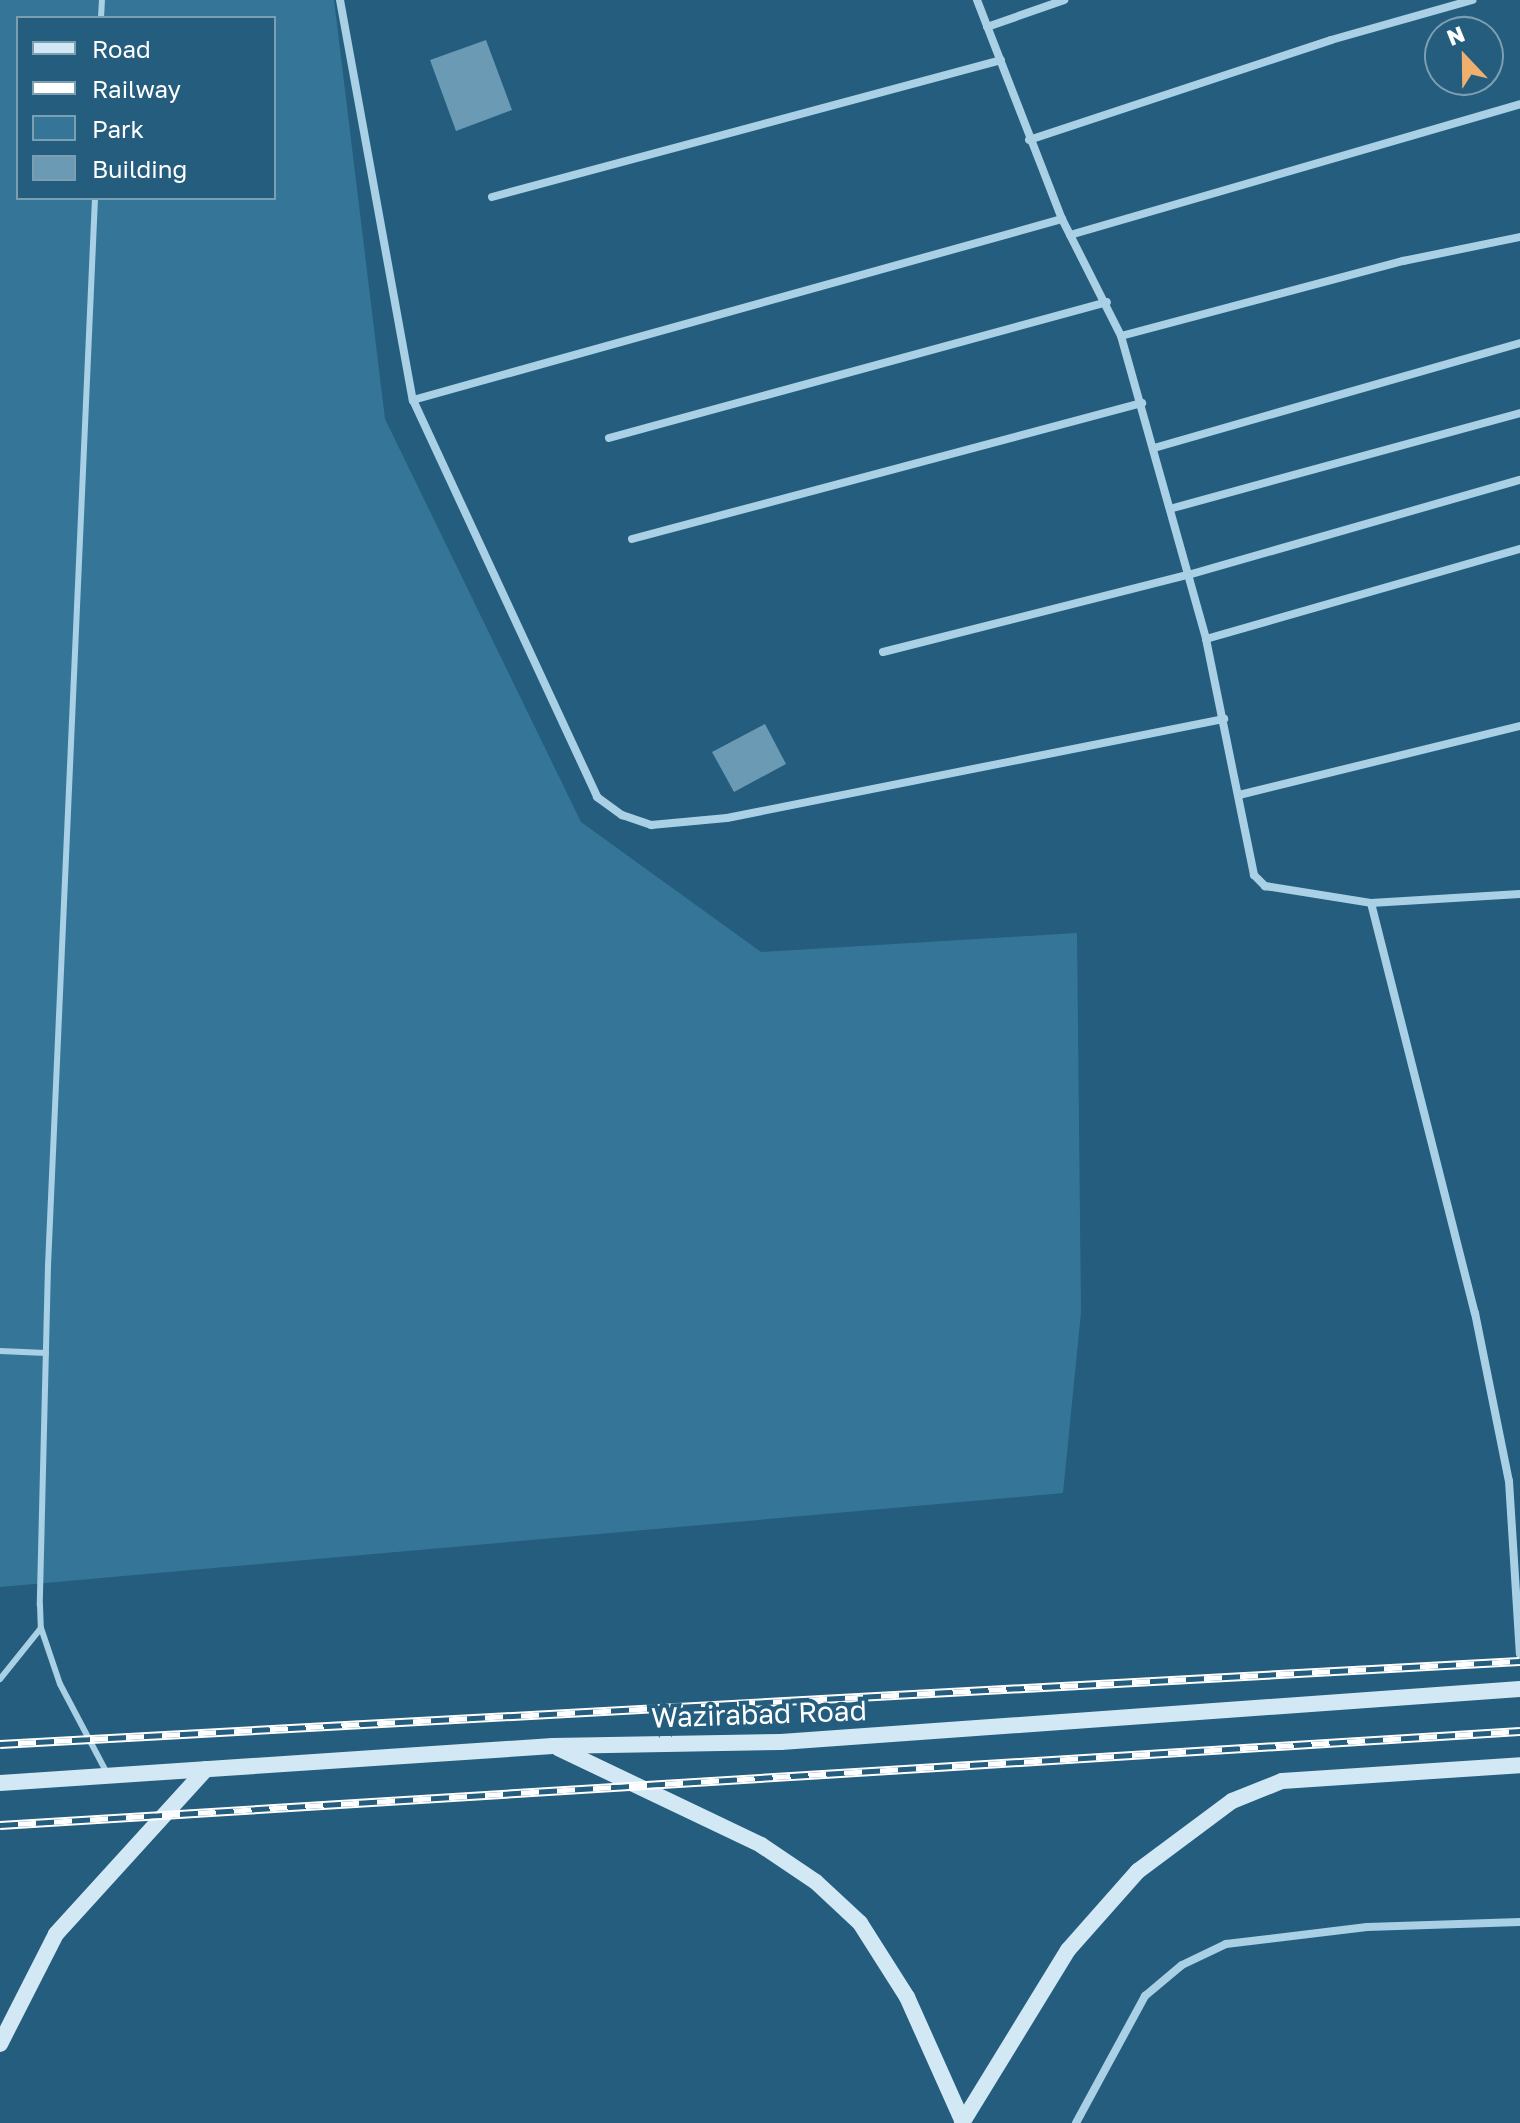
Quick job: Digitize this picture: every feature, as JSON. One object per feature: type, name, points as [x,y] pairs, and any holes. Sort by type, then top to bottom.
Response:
[{"type":"main road","name":"Wazirabad Road","points":[[0,1783],[553,1746],[781,1742],[1520,1689]]},
{"type":"main road","points":[[553,1746],[761,1845],[816,1882],[860,1923],[907,1997],[962,2122]]},
{"type":"main road","points":[[962,2122],[1068,1950],[1138,1871],[1232,1801],[1282,1781],[1520,1765]]},
{"type":"main road","points":[[0,2044],[56,1934],[206,1769]]},
{"type":"street","points":[[340,0],[413,400],[597,797],[622,815],[651,825],[727,818],[1224,719]]},
{"type":"street","points":[[977,0],[1062,219],[1107,302],[1121,336],[1173,508],[1206,639],[1239,795],[1249,859],[1265,886],[1371,903],[1520,894]]},
{"type":"street","points":[[987,27],[1064,0]]},
{"type":"street","points":[[1029,140],[1331,40],[1472,0]]},
{"type":"street","points":[[492,197],[1001,60]]},
{"type":"street","points":[[1070,235],[1520,104]]},
{"type":"street","points":[[413,400],[1062,219]]},
{"type":"street","points":[[1121,336],[1403,261],[1520,237]]},
{"type":"street","points":[[609,438],[1107,302]]},
{"type":"street","points":[[1154,448],[1520,343]]},
{"type":"street","points":[[632,539],[1142,403]]},
{"type":"street","points":[[1173,508],[1520,413]]},
{"type":"street","points":[[883,652],[1188,575],[1520,480]]},
{"type":"street","points":[[1206,639],[1520,549]]},
{"type":"street","points":[[1239,795],[1520,726]]},
{"type":"street","points":[[1371,903],[1475,1313],[1506,1465],[1520,1654]]},
{"type":"street","points":[[1076,2123],[1145,1996],[1182,1965],[1226,1944],[1367,1927],[1520,1922]]},
{"type":"lane","points":[[95,200],[46,1353],[41,1628],[60,1684],[109,1776]]},
{"type":"lane","points":[[0,1351],[46,1353]]},
{"type":"lane","points":[[0,1679],[41,1628]]},
{"type":"green space","points":[[0,0],[334,0],[385,419],[581,822],[761,952],[1077,933],[1081,1312],[1063,1493],[0,1587]]},
{"type":"building","points":[[486,40],[512,110],[456,131],[430,60]]},
{"type":"building","points":[[765,724],[786,764],[734,792],[712,752]]},
{"type":"railway","points":[[0,1744],[1520,1661]]},
{"type":"railway","points":[[0,1825],[1520,1731]]}]
